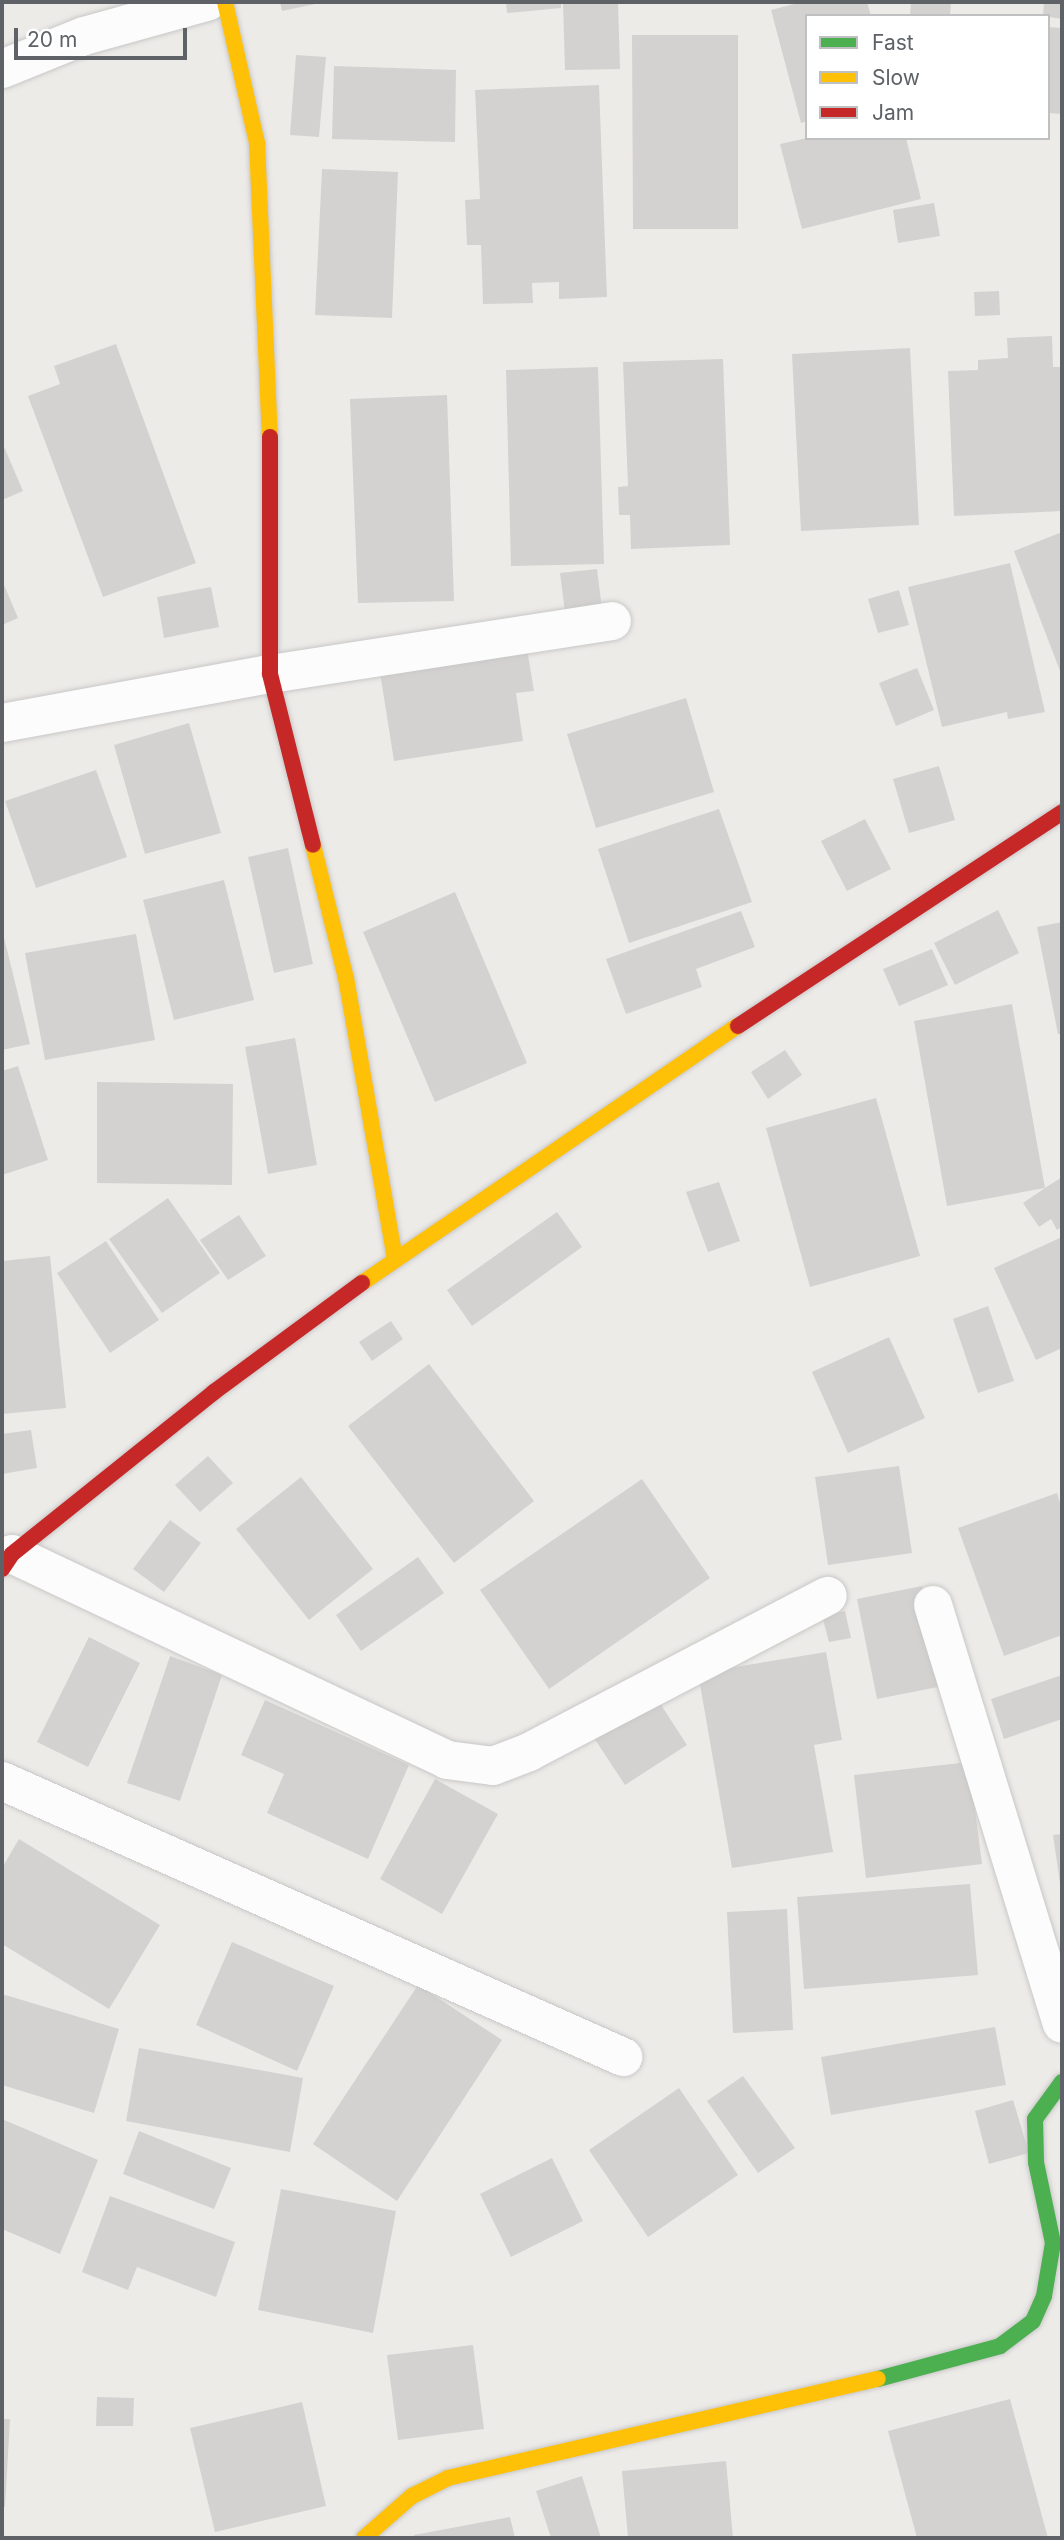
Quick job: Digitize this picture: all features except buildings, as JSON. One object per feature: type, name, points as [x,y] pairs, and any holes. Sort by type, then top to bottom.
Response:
[{"type":"street","points":[[2,69],[84,36],[207,2]]},
{"type":"street","points":[[225,2],[257,143],[270,422],[270,674],[346,978],[395,1259]]},
{"type":"street","points":[[2,723],[270,674],[612,621]]},
{"type":"street","points":[[828,1596],[529,1752],[494,1766],[447,1760],[7,1562],[214,1392],[395,1259],[615,1107],[1062,812]]},
{"type":"street","points":[[933,1605],[1062,2024]]},
{"type":"street","points":[[2,1782],[623,2057]]},
{"type":"street","points":[[364,2538],[403,2502],[448,2478],[909,2372],[1000,2346],[1033,2321],[1044,2296],[1053,2243],[1036,2161],[1035,2119],[1062,2082]]},
{"type":"traffic: fast","points":[[878,2379],[1000,2346],[1033,2321],[1044,2296],[1053,2243],[1036,2162],[1035,2119],[1062,2082]]},
{"type":"traffic: slow","points":[[225,2],[257,143],[270,437]]},
{"type":"traffic: slow","points":[[313,845],[346,978],[395,1259]]},
{"type":"traffic: slow","points":[[362,1283],[738,1026]]},
{"type":"traffic: slow","points":[[364,2538],[412,2496],[448,2478],[878,2379]]},
{"type":"traffic: jam","points":[[270,437],[270,674],[313,845]]},
{"type":"traffic: jam","points":[[738,1026],[1062,812]]},
{"type":"traffic: jam","points":[[2,1569],[12,1554],[214,1392],[362,1283]]}]
